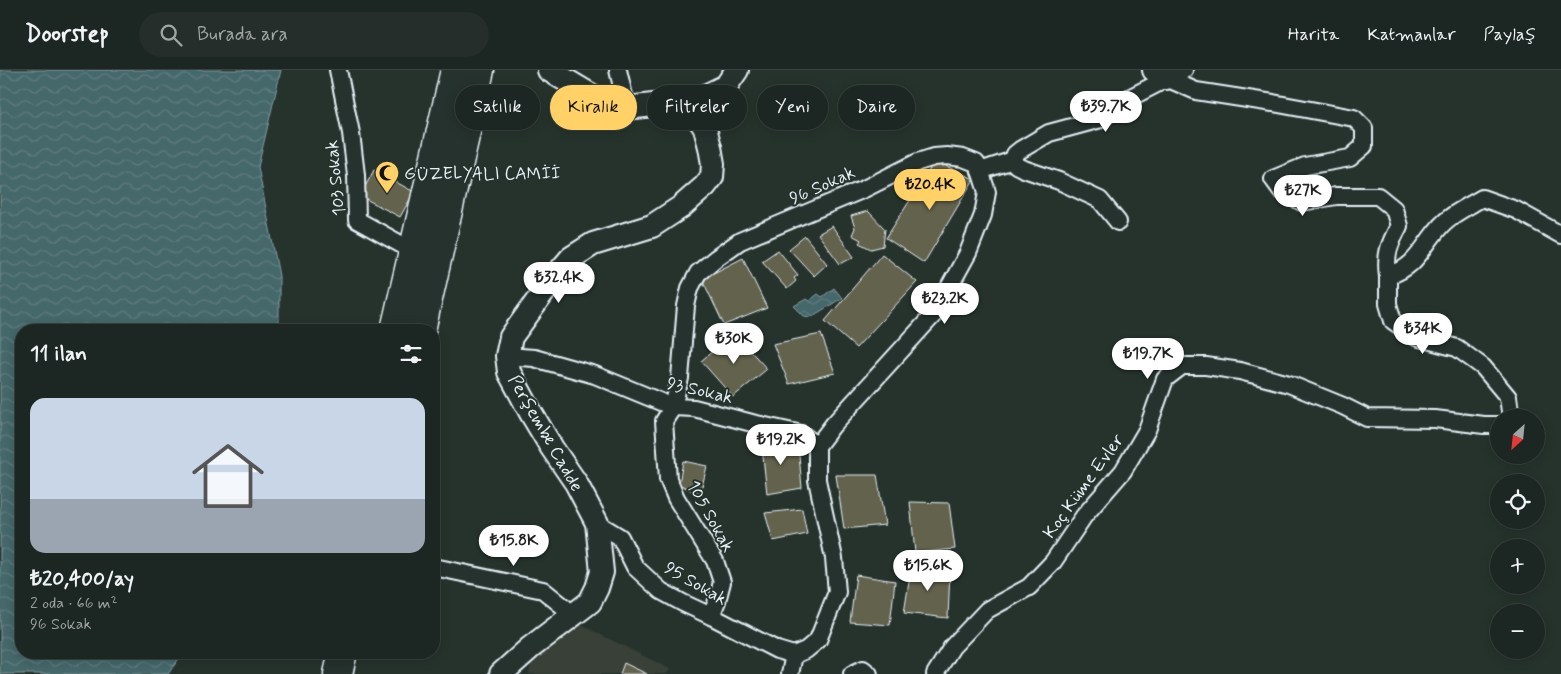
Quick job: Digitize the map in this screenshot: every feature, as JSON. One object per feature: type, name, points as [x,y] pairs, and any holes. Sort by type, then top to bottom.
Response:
[{"type":"highway","points":[[396,324],[456,70]]},
{"type":"highway","points":[[422,324],[480,70]]},
{"type":"highway","points":[[318,674],[321,659]]},
{"type":"highway","points":[[338,674],[341,659]]},
{"type":"main road","points":[[549,70],[574,85]]},
{"type":"main road","points":[[727,85],[736,70]]},
{"type":"main road","name":"Perşembe Cadde","points":[[501,674],[530,648],[590,602],[602,572],[598,523],[576,484],[530,412],[509,372],[507,356],[511,338],[554,278],[572,258],[593,244],[652,226],[681,208],[705,186],[712,176],[713,164],[706,130]]},
{"type":"street","name":"103 Sokak","points":[[338,70],[351,133],[356,175],[357,220],[413,251]]},
{"type":"street","points":[[618,70],[622,85]]},
{"type":"street","points":[[790,674],[794,655],[806,650],[818,640],[837,592],[834,558],[818,480],[817,446],[833,425],[935,313],[968,253],[983,215],[987,192],[980,171],[1012,160],[1020,150],[1049,134],[1101,119],[1118,105],[1168,73],[1196,92],[1273,103],[1354,118],[1364,128],[1364,146],[1350,158],[1304,166],[1273,179],[1281,190],[1302,202],[1336,196],[1378,196],[1394,209],[1399,226],[1391,242],[1386,260],[1388,304],[1393,321],[1416,337],[1457,348],[1483,367],[1508,396],[1510,409]]},
{"type":"street","name":"96 Sokak","points":[[674,407],[680,378],[686,306],[690,288],[698,273],[716,258],[740,242],[864,189],[918,162],[940,156],[963,158],[976,163],[980,171]]},
{"type":"street","points":[[1012,160],[1016,165],[1024,169],[1059,181],[1100,200],[1118,222]]},
{"type":"street","points":[[1388,276],[1400,272],[1415,261],[1438,228],[1457,212],[1482,198],[1516,210],[1561,235]]},
{"type":"street","name":"93 Sokak","points":[[507,356],[534,358],[595,374],[674,407],[694,408],[802,434],[817,446]]},
{"type":"street","name":"Koç Küme Evler","points":[[935,674],[952,647],[987,610],[1029,587],[1053,562],[1084,516],[1123,470],[1147,430],[1165,379],[1182,366],[1206,366],[1240,371],[1289,384],[1367,418],[1435,419],[1490,425]]},
{"type":"street","name":"105 Sokak","points":[[674,407],[664,421],[668,479],[676,498],[715,560],[722,582],[711,616]]},
{"type":"street","name":"95 Sokak","points":[[598,523],[620,537],[635,567],[661,591],[777,650],[794,655]]},
{"type":"street","points":[[440,568],[543,590],[574,615]]},
{"type":"street","points":[[852,674],[863,669],[869,674]]},
{"type":"shaded area","points":[[579,624],[670,669],[667,674],[529,674],[531,664]]},
{"type":"water","points":[[0,70],[281,70],[258,167],[279,276],[279,324],[15,324],[15,659],[179,659],[168,674],[0,674]]},
{"type":"water","points":[[834,288],[842,298],[811,317],[804,316],[794,306],[806,299],[809,301],[818,294],[822,297]]},
{"type":"building","points":[[935,161],[974,179],[924,263],[886,238]]},
{"type":"building","name":"GÜZELYALI CAMİİ","points":[[374,170],[414,192],[400,217],[360,196]]},
{"type":"building","points":[[868,211],[885,229],[883,246],[871,249],[859,243],[861,240],[852,235],[855,228],[851,216]]},
{"type":"building","points":[[832,226],[854,257],[840,264],[818,234]]},
{"type":"building","points":[[805,236],[827,264],[814,276],[789,249]]},
{"type":"building","points":[[778,250],[798,275],[794,278],[796,281],[787,289],[762,261]]},
{"type":"building","points":[[882,254],[917,282],[856,348],[825,321]]},
{"type":"building","points":[[743,258],[767,308],[724,325],[702,279]]},
{"type":"building","points":[[734,333],[767,369],[733,397],[701,361]]},
{"type":"building","points":[[821,334],[835,373],[789,384],[773,344]]},
{"type":"building","points":[[761,438],[798,444],[802,488],[767,494]]},
{"type":"building","points":[[683,461],[707,466],[700,495],[679,484]]},
{"type":"building","points":[[836,475],[877,475],[885,525],[844,529]]},
{"type":"building","points":[[910,502],[949,503],[955,549],[915,553]]},
{"type":"building","points":[[802,509],[807,534],[773,541],[765,513]]},
{"type":"building","points":[[912,563],[950,571],[948,618],[904,613]]},
{"type":"building","points":[[856,575],[895,581],[890,625],[850,622]]},
{"type":"building","points":[[624,663],[647,674],[620,674]]},
{"type":"place","name":"GÜZELYALI CAMİİ","points":[[387,194]]}]
